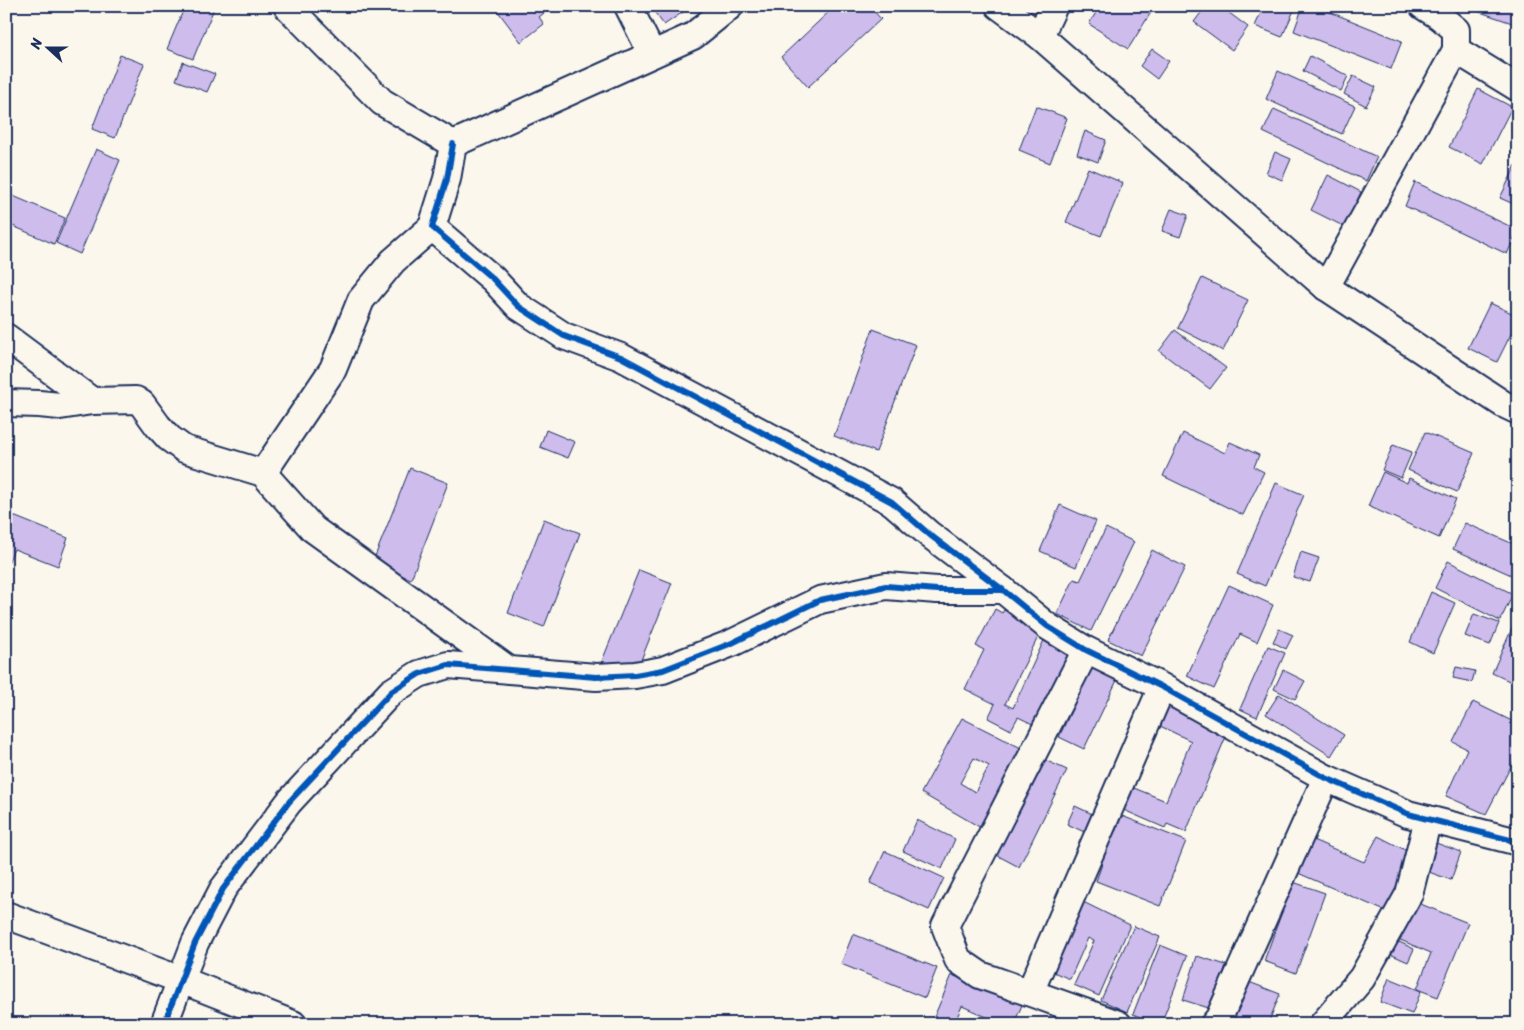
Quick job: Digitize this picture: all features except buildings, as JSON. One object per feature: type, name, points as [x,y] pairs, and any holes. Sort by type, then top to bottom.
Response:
[{"type":"street","points":[[287,6],[382,102],[453,144]]},
{"type":"street","points":[[628,6],[652,54]]},
{"type":"street","points":[[453,144],[694,36],[730,6]]},
{"type":"street","points":[[999,6],[1040,36],[1326,287],[1503,404],[1518,411]]},
{"type":"street","points":[[1040,36],[1054,6]]},
{"type":"street","points":[[1326,287],[1456,50],[1456,30],[1423,6]]},
{"type":"street","points":[[1456,50],[1518,88]]},
{"type":"street","points":[[263,473],[333,369],[361,300],[393,261],[432,227],[447,179],[453,144]]},
{"type":"street","points":[[432,227],[494,279],[518,306],[564,336],[621,357],[892,502],[930,535],[1047,626],[1086,650],[1162,687],[1326,778],[1408,814],[1518,842]]},
{"type":"street","points":[[6,337],[92,400]]},
{"type":"street","points":[[6,403],[60,406],[92,400],[136,400],[142,404],[163,432],[184,450],[263,473],[313,529],[509,670]]},
{"type":"street","points":[[164,1024],[195,943],[223,889],[290,802],[390,692],[419,674],[448,665],[596,677],[635,676],[663,670],[732,643],[820,600],[886,586],[937,590],[1003,590]]},
{"type":"street","points":[[1086,650],[944,926],[958,960],[980,975],[1118,1024]]},
{"type":"street","points":[[1030,992],[1162,687]]},
{"type":"street","points":[[1214,1024],[1219,1018],[1326,778]]},
{"type":"street","points":[[1324,1024],[1362,978],[1409,894],[1428,819]]},
{"type":"street","points":[[6,915],[293,1024]]},
{"type":"cycle path","points":[[453,144],[447,179],[432,227],[493,279],[518,306],[564,336],[621,357],[892,502],[930,535],[1047,626],[1086,650],[1162,687],[1326,778],[1408,814],[1518,842]]},
{"type":"cycle path","points":[[164,1024],[195,943],[223,889],[289,802],[391,692],[419,674],[448,665],[596,677],[635,675],[663,670],[732,643],[820,600],[886,586],[937,590],[1003,590]]}]
